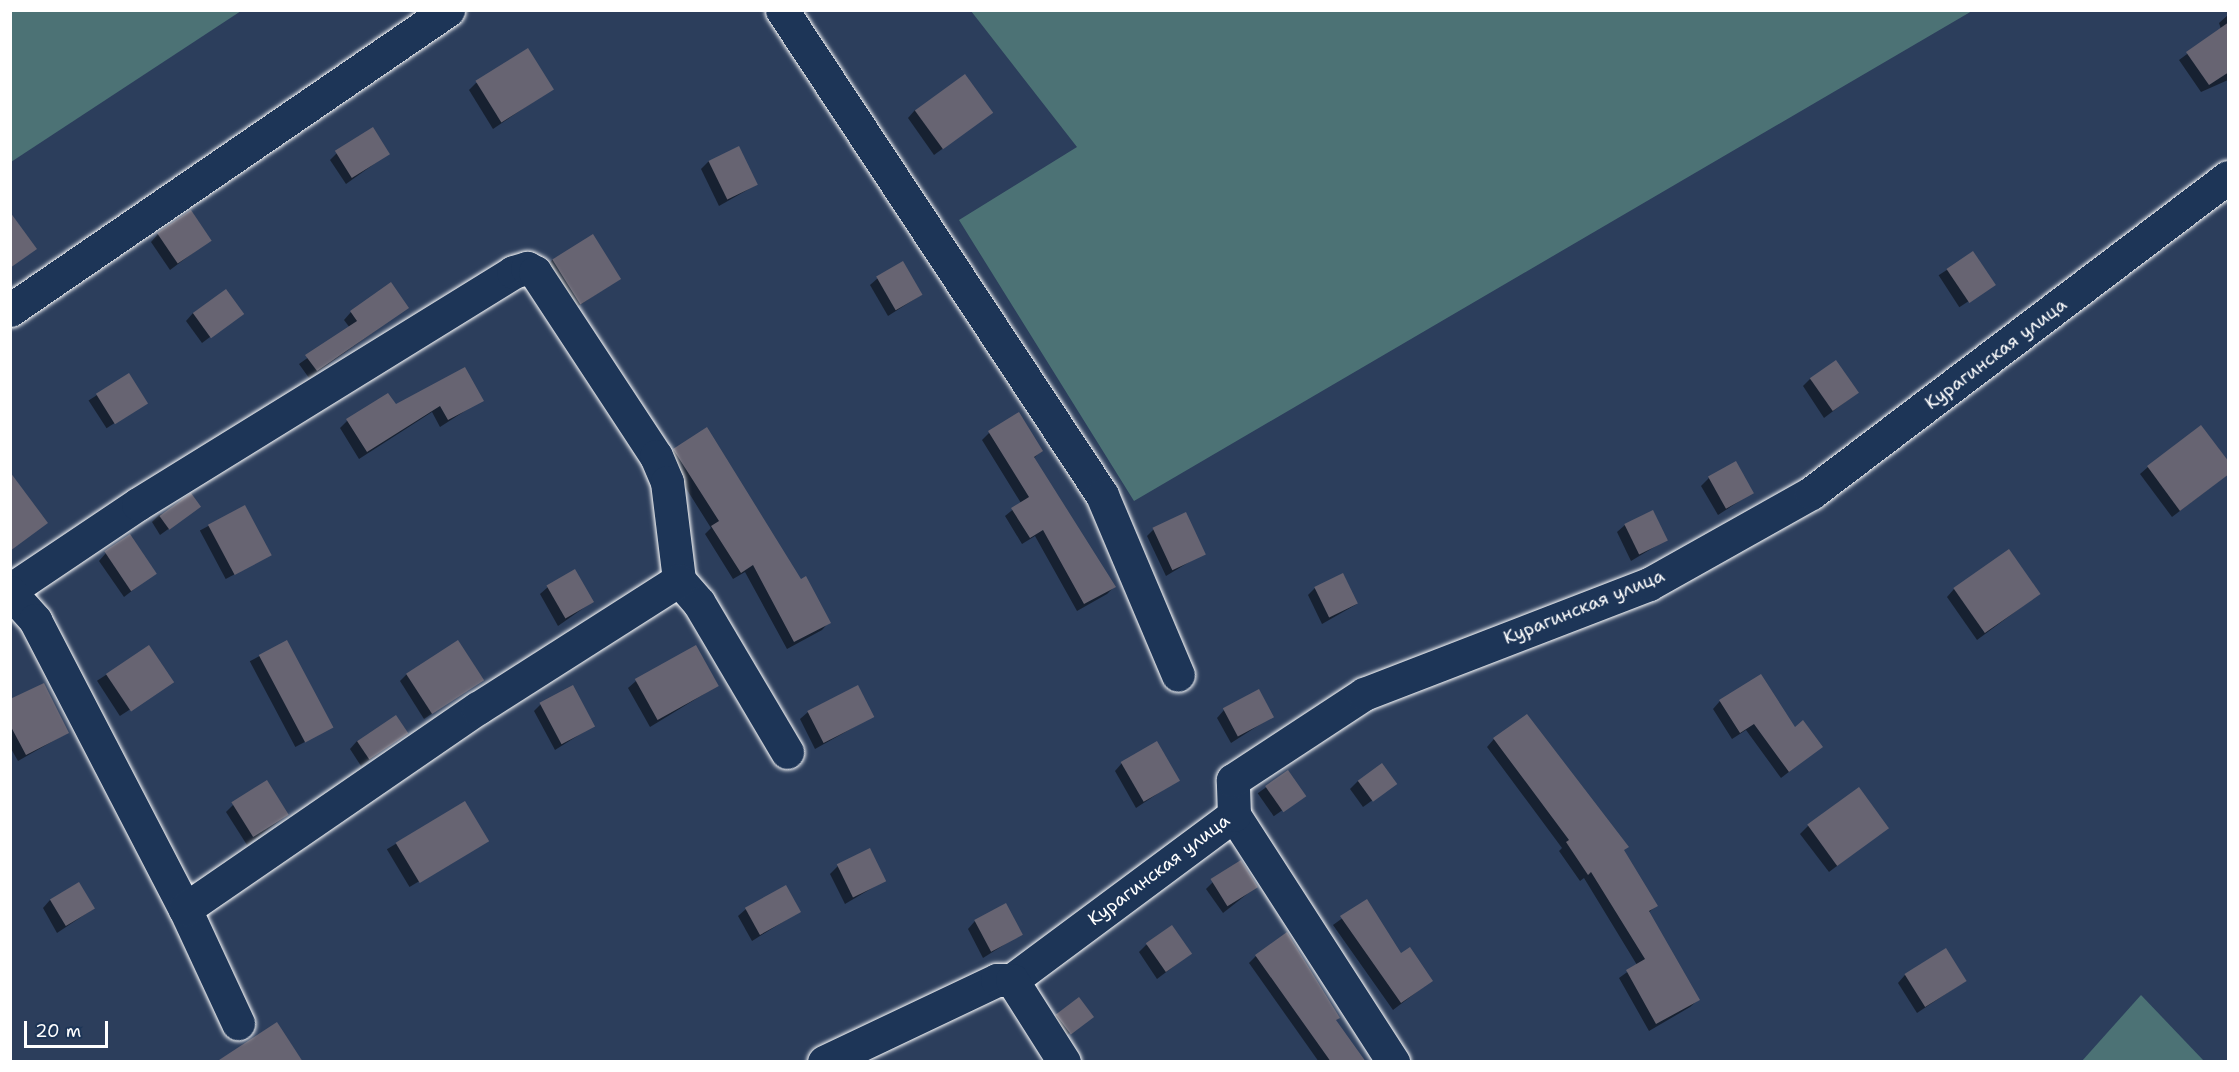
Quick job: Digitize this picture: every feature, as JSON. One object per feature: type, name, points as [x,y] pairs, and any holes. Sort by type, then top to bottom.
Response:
[{"type":"lane","points":[[10,310],[448,10]]},
{"type":"lane","points":[[782,10],[1102,495],[1178,675]]},
{"type":"lane","name":"Курагинская улица","points":[[1012,980],[1234,815],[1233,780],[1364,694],[1649,584],[1811,494],[2229,177]]},
{"type":"lane","points":[[238,1023],[185,909],[35,620],[10,591],[138,504],[513,272],[526,268],[536,272],[656,456],[667,482],[680,580],[699,603],[787,752]]},
{"type":"lane","points":[[185,909],[478,708],[680,580]]},
{"type":"lane","points":[[1234,815],[1393,1062]]},
{"type":"lane","points":[[824,1062],[997,980],[1012,980],[1064,1062]]},
{"type":"green space","points":[[11,10],[241,10],[241,11],[11,162]]},
{"type":"green space","points":[[971,11],[1972,11],[1134,501],[959,220],[1077,147]]},
{"type":"green space","points":[[2141,995],[2204,1061],[2082,1061]]},
{"type":"building","points":[[2229,22],[2229,72],[2209,85],[2186,52]]},
{"type":"building","points":[[528,48],[554,90],[501,122],[475,81]]},
{"type":"building","points":[[965,74],[993,113],[943,149],[915,110]]},
{"type":"building","points":[[373,127],[390,154],[352,178],[335,151]]},
{"type":"building","points":[[739,146],[758,185],[727,200],[708,161]]},
{"type":"building","points":[[191,210],[212,241],[178,264],[157,233]]},
{"type":"building","points":[[10,212],[37,249],[10,268]]},
{"type":"building","points":[[593,234],[621,279],[580,304],[552,259]]},
{"type":"building","points":[[1973,251],[1996,285],[1969,303],[1946,269]]},
{"type":"building","points":[[903,261],[922,295],[896,310],[876,276]]},
{"type":"building","points":[[391,282],[409,308],[317,371],[305,355],[357,321],[350,311]]},
{"type":"building","points":[[226,289],[244,314],[211,338],[193,313]]},
{"type":"building","points":[[1836,360],[1859,393],[1833,411],[1810,378]]},
{"type":"building","points":[[465,367],[484,401],[448,420],[440,406],[367,452],[346,419],[388,393],[396,404]]},
{"type":"building","points":[[129,373],[148,404],[115,424],[96,394]]},
{"type":"building","points":[[1019,412],[1043,451],[1034,457],[1116,587],[1084,604],[1043,530],[1030,538],[1011,508],[1029,497],[988,431]]},
{"type":"building","points":[[2201,425],[2229,462],[2229,474],[2180,511],[2147,466]]},
{"type":"building","points":[[707,427],[801,579],[806,576],[831,623],[794,642],[753,565],[741,573],[711,526],[719,521],[673,449]]},
{"type":"building","points":[[1736,461],[1754,493],[1726,509],[1708,477]]},
{"type":"building","points":[[10,472],[48,523],[10,551]]},
{"type":"building","points":[[191,493],[201,507],[169,530],[159,516]]},
{"type":"building","points":[[245,505],[272,555],[235,575],[208,525]]},
{"type":"building","points":[[1653,510],[1668,541],[1639,555],[1624,524]]},
{"type":"building","points":[[1186,512],[1206,555],[1172,570],[1152,528]]},
{"type":"building","points":[[130,534],[157,574],[131,591],[104,551]]},
{"type":"building","points":[[2009,549],[2041,594],[1985,633],[1953,588]]},
{"type":"building","points":[[575,569],[594,602],[565,618],[546,586]]},
{"type":"building","points":[[1343,573],[1358,604],[1329,618],[1314,587]]},
{"type":"building","points":[[287,640],[333,727],[305,742],[259,655]]},
{"type":"building","points":[[458,640],[484,680],[432,714],[406,674]]},
{"type":"building","points":[[149,645],[174,682],[131,711],[106,674]]},
{"type":"building","points":[[696,645],[719,686],[658,720],[635,679]]},
{"type":"building","points":[[1761,674],[1795,727],[1803,720],[1823,747],[1789,772],[1754,724],[1740,733],[1719,700]]},
{"type":"building","points":[[44,683],[69,733],[26,755],[10,725],[10,699]]},
{"type":"building","points":[[573,685],[595,726],[562,744],[539,703]]},
{"type":"building","points":[[858,685],[874,717],[824,743],[807,711]]},
{"type":"building","points":[[1259,689],[1274,717],[1238,737],[1223,708]]},
{"type":"building","points":[[1527,714],[1629,847],[1624,850],[1658,906],[1649,911],[1700,1000],[1656,1024],[1626,970],[1645,959],[1591,872],[1588,875],[1566,842],[1569,840],[1493,738]]},
{"type":"building","points":[[396,715],[408,733],[369,760],[357,741]]},
{"type":"building","points":[[1157,741],[1180,781],[1144,802],[1121,762]]},
{"type":"building","points":[[1382,763],[1397,784],[1373,802],[1358,781]]},
{"type":"building","points":[[1288,770],[1306,796],[1283,812],[1265,786]]},
{"type":"building","points":[[267,780],[289,815],[253,837],[231,802]]},
{"type":"building","points":[[1859,787],[1889,828],[1837,866],[1807,825]]},
{"type":"building","points":[[465,801],[489,841],[420,883],[396,843]]},
{"type":"building","points":[[870,848],[886,881],[853,897],[837,864]]},
{"type":"building","points":[[1241,860],[1258,887],[1227,906],[1210,879]]},
{"type":"building","points":[[79,882],[95,909],[66,926],[50,900]]},
{"type":"building","points":[[786,885],[801,912],[760,935],[745,908]]},
{"type":"building","points":[[1367,899],[1401,953],[1410,947],[1433,981],[1401,1003],[1340,916]]},
{"type":"building","points":[[1006,903],[1023,935],[991,952],[974,920]]},
{"type":"building","points":[[1172,925],[1192,954],[1166,972],[1146,943]]},
{"type":"building","points":[[1287,932],[1340,1018],[1336,1020],[1366,1062],[1331,1062],[1255,955]]},
{"type":"building","points":[[1946,948],[1967,981],[1925,1007],[1904,974]]},
{"type":"building","points":[[1079,997],[1094,1017],[1071,1034],[1056,1014]]},
{"type":"building","points":[[277,1022],[303,1062],[216,1062]]}]
